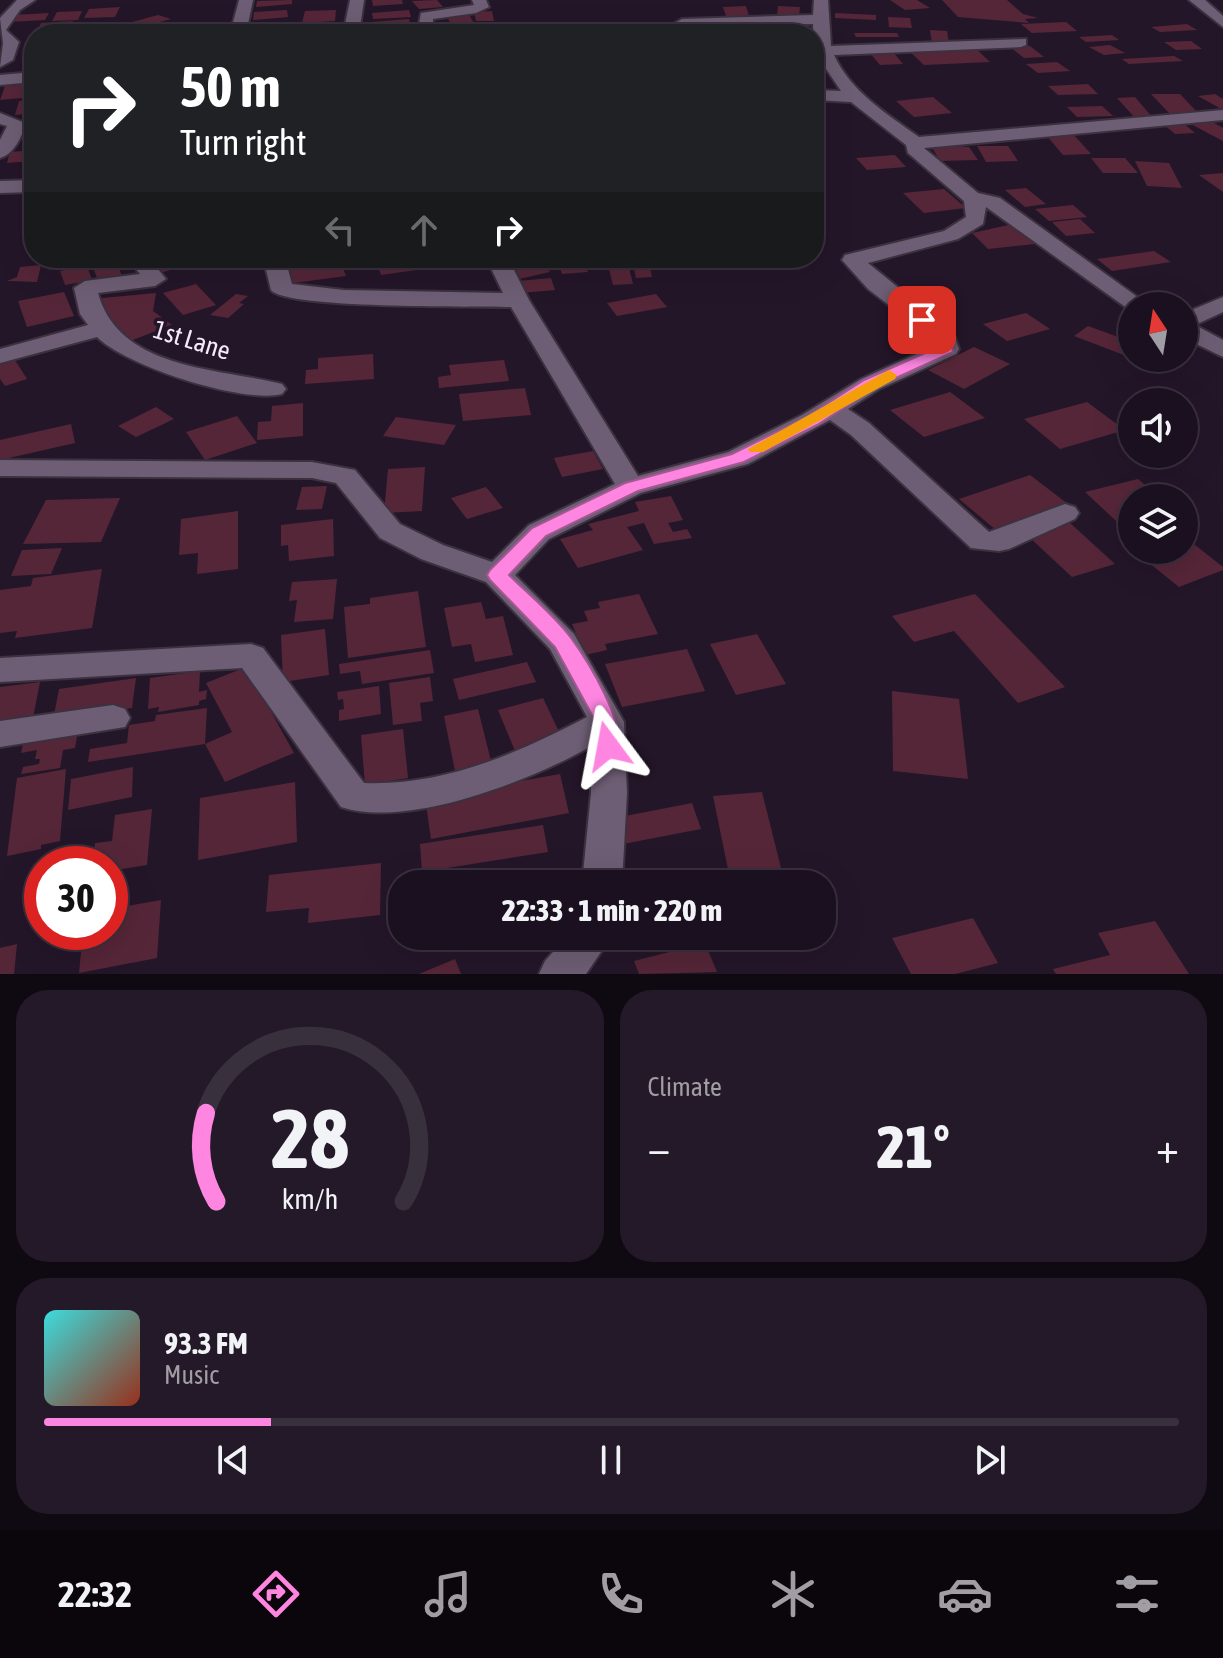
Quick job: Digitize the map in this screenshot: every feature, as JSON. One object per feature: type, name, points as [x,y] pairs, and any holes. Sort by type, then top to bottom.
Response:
[{"type":"street","points":[[240,24],[246,0]]},
{"type":"street","points":[[353,24],[357,0]]},
{"type":"street","points":[[426,24],[426,16],[482,7],[479,0]]},
{"type":"street","points":[[1196,0],[1223,23]]},
{"type":"street","points":[[10,46],[15,5]]},
{"type":"street","points":[[682,24],[820,10]]},
{"type":"street","points":[[824,51],[1021,42]]},
{"type":"street","points":[[824,54],[844,86],[915,143],[1223,115]]},
{"type":"street","points":[[0,80],[24,78]]},
{"type":"street","points":[[824,95],[856,97]]},
{"type":"street","points":[[0,118],[16,123],[14,134],[0,152]]},
{"type":"street","points":[[497,575],[539,532],[631,487],[738,458],[811,421],[870,384],[947,349],[945,337],[876,284],[853,260],[951,235],[976,220],[977,208],[972,198],[914,149],[915,143]]},
{"type":"street","points":[[0,187],[24,186]]},
{"type":"street","points":[[972,198],[993,202],[1119,292]]},
{"type":"street","name":"1st Lane","points":[[146,268],[155,279],[85,288],[86,304],[102,329],[127,349],[160,364],[206,377],[273,389]]},
{"type":"street","points":[[276,268],[282,290],[360,298],[518,300]]},
{"type":"street","points":[[502,268],[518,300],[631,487]]},
{"type":"street","points":[[1198,315],[1223,304]]},
{"type":"street","points":[[0,356],[102,329]]},
{"type":"street","points":[[1198,336],[1223,350]]},
{"type":"street","points":[[829,408],[860,429],[981,541],[999,542],[1065,513]]},
{"type":"street","points":[[0,468],[312,470],[345,476],[390,531],[432,552],[497,575],[563,642],[607,722],[609,793],[603,870]]},
{"type":"street","points":[[0,670],[251,656],[354,797],[369,799],[438,788],[517,768],[607,722]]},
{"type":"street","points":[[0,734],[113,718]]},
{"type":"street","points":[[560,974],[580,950]]},
{"type":"building","points":[[292,0],[292,4],[256,7],[257,1]]},
{"type":"building","points":[[372,0],[402,0],[403,4],[373,6]]},
{"type":"building","points":[[437,0],[443,7],[419,9],[412,1]]},
{"type":"building","points":[[890,0],[917,0],[930,8],[905,10]]},
{"type":"building","points":[[942,0],[1007,0],[1023,14],[1038,18],[1025,19],[1029,23],[958,17]]},
{"type":"building","points":[[746,6],[749,16],[726,16],[723,7]]},
{"type":"building","points":[[778,6],[800,7],[799,16],[777,15]]},
{"type":"building","points":[[120,7],[115,17],[84,18],[89,9]]},
{"type":"building","points":[[287,10],[288,17],[253,20],[254,12]]},
{"type":"building","points":[[336,10],[335,21],[302,23],[305,11]]},
{"type":"building","points":[[409,10],[411,17],[373,19],[372,13]]},
{"type":"building","points":[[82,11],[78,20],[52,21],[57,12]]},
{"type":"building","points":[[492,11],[494,21],[476,21],[474,12]]},
{"type":"building","points":[[49,13],[45,20],[9,22],[13,15]]},
{"type":"building","points":[[468,13],[474,23],[451,24],[446,14]]},
{"type":"building","points":[[835,13],[876,15],[876,20],[835,18]]},
{"type":"building","points":[[158,15],[171,19],[153,24],[125,24]]},
{"type":"building","points":[[888,17],[910,18],[912,28],[889,27]]},
{"type":"building","points":[[409,19],[410,24],[372,24]]},
{"type":"building","points":[[796,20],[799,24],[750,24]]},
{"type":"building","points":[[73,21],[72,24],[41,23]]},
{"type":"building","points":[[1066,22],[1077,31],[1032,33],[1021,24]]},
{"type":"building","points":[[1187,24],[1197,30],[1160,32],[1151,27]]},
{"type":"building","points":[[930,30],[947,31],[949,43],[932,43]]},
{"type":"building","points":[[854,33],[897,33],[899,37],[856,37]]},
{"type":"building","points":[[1112,35],[1119,40],[1086,42],[1079,37]]},
{"type":"building","points":[[1191,41],[1202,49],[1176,50],[1164,42]]},
{"type":"building","points":[[972,45],[990,62],[924,65],[907,49]]},
{"type":"building","points":[[1110,45],[1125,53],[1104,55],[1089,47]]},
{"type":"building","points":[[1030,46],[1044,57],[1024,58],[1010,47]]},
{"type":"building","points":[[892,51],[903,64],[880,65],[869,52]]},
{"type":"building","points":[[1174,56],[1183,61],[1129,64],[1122,59]]},
{"type":"building","points":[[1057,62],[1070,71],[1038,73],[1026,64]]},
{"type":"building","points":[[1088,84],[1098,94],[1058,95],[1048,86]]},
{"type":"building","points":[[24,85],[24,98],[0,100],[5,86]]},
{"type":"building","points":[[1151,94],[1180,94],[1198,113],[1169,113]]},
{"type":"building","points":[[1215,94],[1223,99],[1223,110],[1198,96]]},
{"type":"building","points":[[933,97],[952,113],[914,117],[896,101]]},
{"type":"building","points":[[1135,97],[1152,117],[1136,119],[1117,98]]},
{"type":"building","points":[[19,101],[24,101],[24,114],[15,115]]},
{"type":"building","points":[[1102,106],[1113,116],[1077,117],[1067,107]]},
{"type":"building","points":[[1209,120],[1223,128],[1223,141],[1187,122]]},
{"type":"building","points":[[1183,123],[1195,133],[1175,134],[1163,124]]},
{"type":"building","points":[[1074,135],[1091,154],[1063,155],[1047,136]]},
{"type":"building","points":[[930,144],[969,147],[978,160],[940,161]]},
{"type":"building","points":[[977,146],[1008,146],[1018,161],[986,162]]},
{"type":"building","points":[[24,151],[24,162],[7,163],[10,152]]},
{"type":"building","points":[[895,155],[906,167],[867,170],[856,158]]},
{"type":"building","points":[[1091,158],[1125,158],[1138,173],[1103,173]]},
{"type":"building","points":[[1135,161],[1169,163],[1182,188],[1147,186]]},
{"type":"building","points":[[1223,173],[1223,192],[1199,175]]},
{"type":"building","points":[[1026,188],[1046,204],[1025,207],[1005,190]]},
{"type":"building","points":[[944,189],[966,208],[924,213],[903,193]]},
{"type":"building","points":[[1073,205],[1087,217],[1049,221],[1035,209]]},
{"type":"building","points":[[1080,219],[1095,233],[1066,236],[1052,222]]},
{"type":"building","points":[[1013,224],[1035,244],[988,249],[972,233]]},
{"type":"building","points":[[1154,251],[1171,262],[1112,271],[1097,259]]},
{"type":"building","points":[[20,267],[40,268],[37,282],[7,281],[17,277]]},
{"type":"building","points":[[88,268],[92,280],[65,285],[60,271]]},
{"type":"building","points":[[93,268],[119,268],[124,280],[100,285]]},
{"type":"building","points":[[151,268],[178,268],[156,274]]},
{"type":"building","points":[[281,268],[343,268],[346,276],[286,284]]},
{"type":"building","points":[[379,268],[431,268],[381,275]]},
{"type":"building","points":[[548,268],[550,272],[519,279],[515,269]]},
{"type":"building","points":[[560,268],[587,268],[588,272],[562,274]]},
{"type":"building","points":[[629,268],[633,284],[613,285],[609,269]]},
{"type":"building","points":[[634,268],[650,268],[652,277],[636,278]]},
{"type":"building","points":[[655,268],[701,269],[655,269]]},
{"type":"building","points":[[551,278],[555,290],[521,293],[518,281]]},
{"type":"building","points":[[196,284],[216,305],[183,315],[163,293]]},
{"type":"building","points":[[64,292],[74,316],[27,327],[18,301]]},
{"type":"building","points":[[156,293],[153,311],[172,325],[130,341],[97,316],[102,298]]},
{"type":"building","points":[[236,294],[248,296],[239,303],[244,304],[228,318],[210,315]]},
{"type":"building","points":[[656,294],[667,307],[617,316],[607,303]]},
{"type":"building","points":[[1026,313],[1050,329],[1007,341],[983,324]]},
{"type":"building","points":[[1088,326],[1118,337],[1118,353],[1074,336]]},
{"type":"building","points":[[974,347],[1010,364],[964,389],[928,370]]},
{"type":"building","points":[[373,354],[374,379],[305,384],[306,370],[318,369],[318,358]]},
{"type":"building","points":[[15,360],[27,379],[5,386],[0,379],[0,364]]},
{"type":"building","points":[[504,360],[509,381],[439,388],[438,377],[451,375],[449,365]]},
{"type":"building","points":[[525,388],[531,415],[463,421],[459,394]]},
{"type":"building","points":[[950,392],[985,418],[924,437],[890,410]]},
{"type":"building","points":[[1087,402],[1118,425],[1118,432],[1060,449],[1024,419]]},
{"type":"building","points":[[303,403],[303,436],[257,440],[258,422],[271,421],[272,406]]},
{"type":"building","points":[[156,407],[174,419],[136,437],[118,426]]},
{"type":"building","points":[[237,416],[257,443],[205,460],[186,432]]},
{"type":"building","points":[[396,417],[456,425],[444,445],[383,436]]},
{"type":"building","points":[[71,424],[75,443],[0,460],[0,440]]},
{"type":"building","points":[[593,451],[603,469],[562,477],[554,458]]},
{"type":"building","points":[[425,467],[422,511],[384,513],[388,469]]},
{"type":"building","points":[[1030,475],[1068,504],[996,530],[959,499]]},
{"type":"building","points":[[1138,479],[1144,484],[1118,484],[1118,523],[1085,492]]},
{"type":"building","points":[[327,486],[322,509],[296,510],[302,487]]},
{"type":"building","points":[[486,487],[503,508],[467,519],[451,498]]},
{"type":"building","points":[[671,496],[683,520],[668,523],[673,532],[687,529],[692,538],[654,544],[644,523],[627,527],[643,550],[578,568],[560,539],[593,530],[588,524],[639,511],[635,502]]},
{"type":"building","points":[[120,498],[101,542],[23,544],[46,500]]},
{"type":"building","points":[[238,511],[238,569],[197,574],[198,553],[179,555],[181,519]]},
{"type":"building","points":[[333,519],[334,556],[289,561],[288,545],[281,546],[281,525]]},
{"type":"building","points":[[1069,522],[1115,564],[1072,577],[1027,535]]},
{"type":"building","points":[[1198,547],[1223,567],[1223,570],[1179,587],[1150,564],[1198,564]]},
{"type":"building","points":[[62,548],[51,574],[11,576],[22,550]]},
{"type":"building","points":[[102,569],[92,628],[15,638],[17,631],[0,633],[0,590],[31,586],[33,578]]},
{"type":"building","points":[[337,579],[333,619],[294,622],[297,600],[289,601],[292,582]]},
{"type":"building","points":[[418,591],[426,647],[348,658],[344,607],[370,604],[370,598]]},
{"type":"building","points":[[639,594],[658,634],[605,644],[607,650],[585,655],[572,624],[588,621],[584,611],[600,608],[598,602]]},
{"type":"building","points":[[975,594],[1065,687],[1018,703],[954,631],[914,642],[892,616]]},
{"type":"building","points":[[481,602],[486,619],[503,616],[513,655],[475,662],[471,644],[452,647],[444,608]]},
{"type":"building","points":[[325,629],[329,675],[283,682],[281,635]]},
{"type":"building","points":[[757,634],[786,684],[736,695],[710,644]]},
{"type":"building","points":[[687,649],[705,691],[622,707],[605,664]]},
{"type":"building","points":[[430,650],[434,673],[362,684],[360,671],[340,674],[339,664]]},
{"type":"building","points":[[527,662],[536,682],[459,700],[453,679]]},
{"type":"building","points":[[246,667],[294,753],[225,782],[205,744],[232,732],[206,683]]},
{"type":"building","points":[[200,671],[199,692],[207,690],[206,699],[199,701],[199,705],[158,712],[159,707],[148,709],[150,678]]},
{"type":"building","points":[[430,677],[433,701],[420,703],[422,721],[393,725],[389,683]]},
{"type":"building","points":[[136,678],[132,708],[53,720],[59,689]]},
{"type":"building","points":[[40,682],[32,723],[0,728],[0,687]]},
{"type":"building","points":[[379,686],[381,714],[339,721],[339,710],[344,709],[343,699],[338,700],[337,692]]},
{"type":"building","points":[[892,691],[959,699],[968,779],[893,771]]},
{"type":"building","points":[[543,698],[562,738],[515,751],[498,710]]},
{"type":"building","points":[[207,708],[205,744],[88,762],[90,749],[127,743],[129,725],[155,721],[156,715]]},
{"type":"building","points":[[478,709],[493,769],[456,776],[444,716]]},
{"type":"building","points":[[403,729],[408,778],[365,785],[361,735]]},
{"type":"building","points":[[78,731],[75,748],[63,750],[60,768],[21,774],[23,767],[39,764],[40,759],[35,759],[37,750],[21,753],[24,739]]},
{"type":"building","points":[[133,767],[132,797],[68,810],[71,779]]},
{"type":"building","points":[[66,769],[60,841],[24,846],[24,852],[7,856],[17,778]]},
{"type":"building","points":[[560,774],[569,813],[431,839],[425,798]]},
{"type":"building","points":[[295,782],[297,842],[198,860],[200,798]]},
{"type":"building","points":[[762,792],[782,870],[728,870],[713,796]]},
{"type":"building","points":[[692,803],[701,829],[623,844],[615,818]]},
{"type":"building","points":[[152,809],[147,865],[128,868],[128,846],[95,846],[95,843],[112,841],[115,815]]},
{"type":"building","points":[[543,825],[548,852],[422,870],[420,844]]},
{"type":"building","points":[[381,863],[380,915],[308,923],[309,908],[266,912],[269,875]]},
{"type":"building","points":[[161,900],[157,958],[79,973],[81,950],[128,950],[128,906]]},
{"type":"building","points":[[973,918],[998,963],[955,974],[911,974],[892,938]]},
{"type":"building","points":[[1155,921],[1189,974],[1056,974],[1053,969],[1110,955],[1098,933]]},
{"type":"building","points":[[17,944],[14,974],[0,974],[0,948]]},
{"type":"building","points":[[677,950],[708,950],[717,972],[639,974],[634,961]]},
{"type":"building","points":[[455,959],[461,974],[419,974]]},
{"type":"slow traffic","points":[[756,449],[889,375]]},
{"type":"route","points":[[608,746],[607,722],[563,642],[497,575],[539,532],[631,487],[738,458],[811,421],[870,384],[947,349],[945,337],[922,320]]}]
